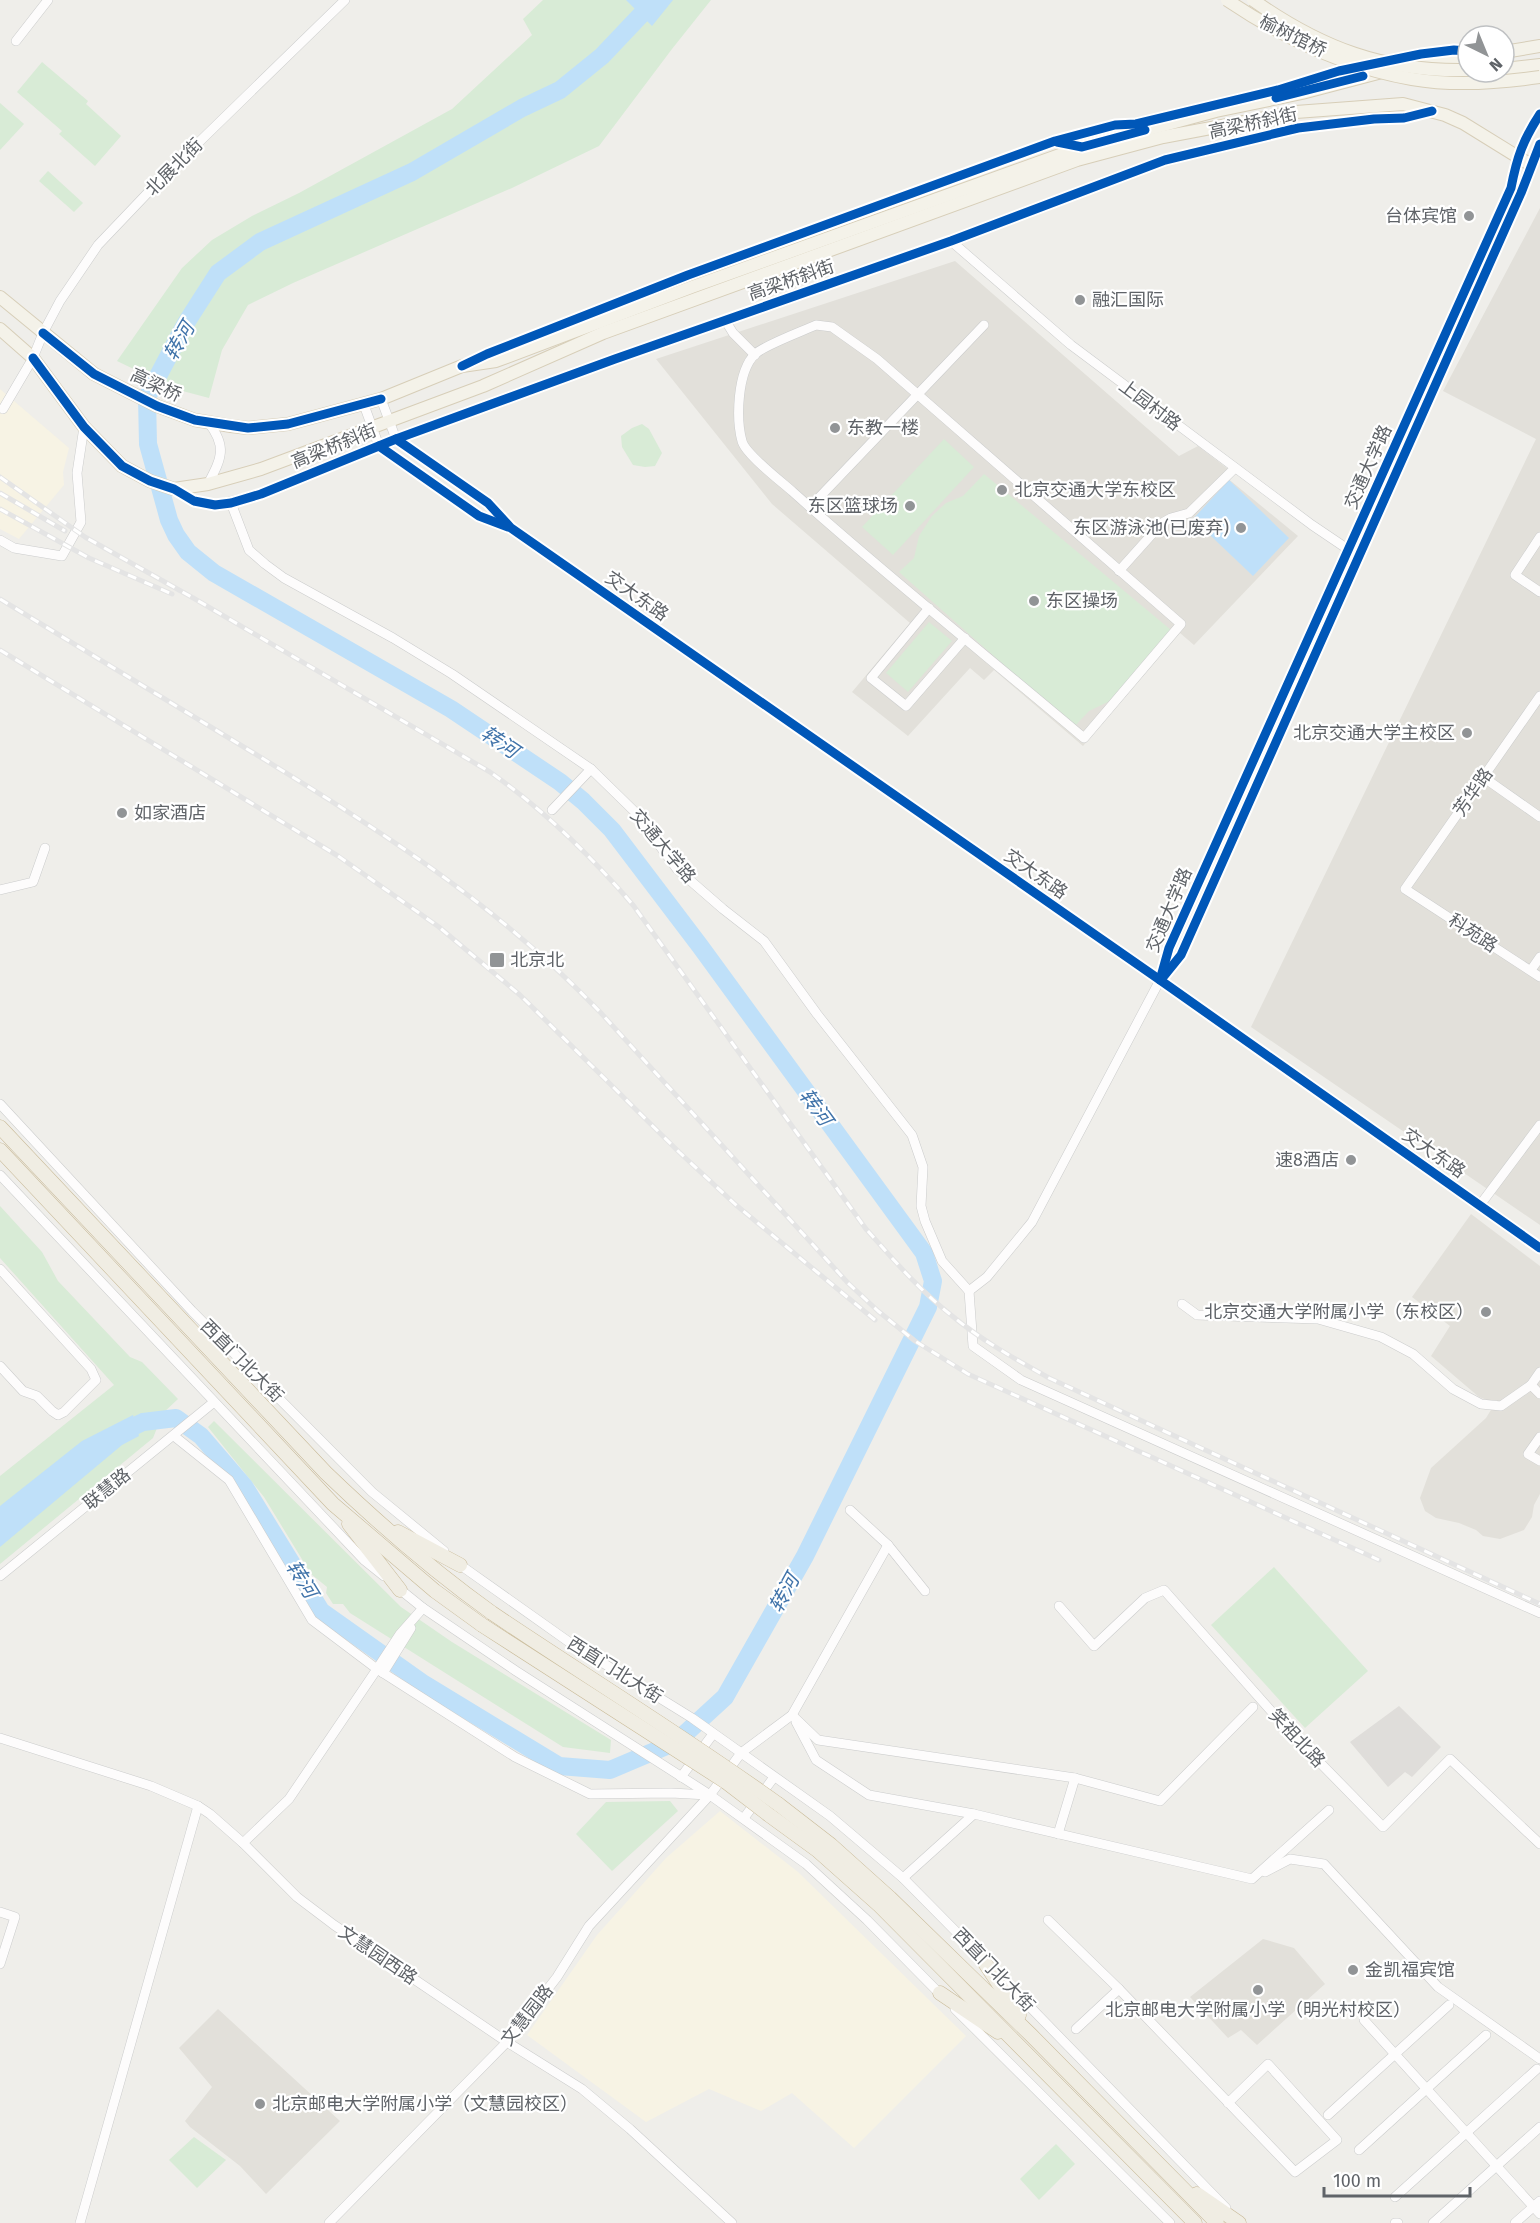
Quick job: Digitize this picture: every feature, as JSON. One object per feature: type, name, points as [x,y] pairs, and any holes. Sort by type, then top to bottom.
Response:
[{"type":"highway","points":[[0,1119],[15,1142]]},
{"type":"highway","name":"西直门北大街","points":[[0,1128],[326,1473],[375,1519],[447,1580],[492,1613],[734,1772],[880,1906],[1196,2223]]},
{"type":"highway","name":"西直门北大街","points":[[0,1150],[333,1503],[435,1591],[482,1625],[726,1782],[831,1845],[890,1898],[1031,2035],[1217,2223]]},
{"type":"highway","points":[[333,1503],[400,1590]]},
{"type":"highway","points":[[375,1519],[460,1565]]},
{"type":"highway","points":[[981,1956],[1031,2035]]},
{"type":"highway","points":[[940,1993],[1026,2051]]},
{"type":"highway","points":[[1173,2177],[1240,2223]]},
{"type":"highway","points":[[1161,2186],[1185,2223]]},
{"type":"main road","name":"榆树馆桥","points":[[1227,0],[1264,25],[1315,49],[1375,70],[1413,80],[1500,82],[1540,77]]},
{"type":"main road","name":"榆树馆桥","points":[[1253,0],[1318,39],[1368,60],[1412,68],[1456,70]]},
{"type":"main road","points":[[1516,50],[1540,46]]},
{"type":"main road","name":"高梁桥斜街","points":[[195,420],[248,428],[288,424],[364,405],[462,366],[496,361],[692,287],[1082,147],[1216,111],[1302,93],[1356,77],[1456,59]]},
{"type":"main road","points":[[1516,68],[1540,65]]},
{"type":"main road","name":"高梁桥斜街","points":[[174,489],[208,484],[261,469],[483,386],[603,333],[1077,160],[1163,137],[1296,112],[1403,104],[1432,111],[1463,123],[1535,168]]},
{"type":"main road","points":[[0,297],[43,333]]},
{"type":"main road","points":[[0,329],[33,358],[84,427],[122,466],[150,481],[174,489]]},
{"type":"main road","name":"高梁桥","points":[[43,333],[94,374],[157,406],[195,420]]},
{"type":"street","points":[[16,41],[48,0]]},
{"type":"street","name":"北展北街","points":[[3,409],[33,358],[60,301],[99,245],[159,181],[345,0]]},
{"type":"street","name":"高梁桥斜街","points":[[462,366],[688,274],[1054,141],[1115,125],[1137,124],[1278,90],[1339,71],[1421,54],[1456,50]]},
{"type":"street","name":"高梁桥斜街","points":[[174,489],[194,501],[214,505],[231,503],[261,494],[396,439],[951,241],[1165,160],[1298,128],[1374,119],[1404,118],[1432,111]]},
{"type":"street","name":"交通大学路","points":[[1160,980],[1169,948],[1511,188],[1517,155],[1525,137],[1540,114]]},
{"type":"street","points":[[1054,141],[1082,147]]},
{"type":"street","name":"交通大学路","points":[[231,503],[249,550],[265,564],[284,578],[393,638],[452,674],[591,769],[634,811],[677,869],[764,941],[817,1014],[912,1135],[923,1167],[921,1206],[925,1221],[942,1261],[969,1291],[987,1277],[1032,1222],[1160,980],[1181,955],[1521,193],[1535,168],[1540,144]]},
{"type":"street","name":"上园村路","points":[[951,241],[1071,345],[1235,468],[1359,556]]},
{"type":"street","points":[[725,320],[733,333],[755,354]]},
{"type":"street","points":[[816,325],[832,327],[877,359],[918,394],[1181,624],[1084,738],[810,507],[742,444],[738,415],[740,393],[744,373],[755,354],[816,325]]},
{"type":"street","points":[[810,507],[984,325]]},
{"type":"street","points":[[381,399],[396,439]]},
{"type":"street","points":[[364,405],[379,446]]},
{"type":"street","points":[[208,422],[222,447],[221,458],[208,484]]},
{"type":"street","points":[[0,540],[14,548],[62,556],[81,522],[77,473],[84,427]]},
{"type":"street","name":"交大东路","points":[[396,439],[488,503],[511,528],[1540,1248]]},
{"type":"street","name":"交大东路","points":[[379,446],[478,516],[511,528]]},
{"type":"street","points":[[1119,570],[1162,523],[1189,513],[1235,468]]},
{"type":"street","points":[[1540,537],[1515,575],[1540,592]]},
{"type":"street","points":[[929,608],[871,678],[906,706],[965,638]]},
{"type":"street","name":"芳华路","points":[[1405,889],[1540,696]]},
{"type":"street","points":[[555,807],[591,769]]},
{"type":"street","points":[[1483,777],[1540,817]]},
{"type":"street","points":[[0,890],[33,882],[45,848]]},
{"type":"street","name":"科苑路","points":[[1405,889],[1540,977]]},
{"type":"street","points":[[1531,970],[1540,957]]},
{"type":"street","name":"西直门北大街","points":[[0,1104],[192,1311],[372,1492],[460,1565],[569,1642],[692,1718],[830,1816],[903,1878],[1240,2223]]},
{"type":"street","points":[[1480,1205],[1540,1125]]},
{"type":"street","points":[[0,1175],[364,1560],[423,1608],[516,1671],[710,1795],[806,1864],[867,1920],[1100,2156],[1170,2223]]},
{"type":"street","points":[[0,1269],[91,1369],[96,1380],[59,1415],[51,1412],[37,1396],[22,1390],[0,1366]]},
{"type":"street","points":[[969,1291],[973,1346],[1021,1380],[1540,1613]]},
{"type":"street","points":[[1182,1304],[1197,1314],[1318,1319],[1381,1337],[1413,1354],[1453,1389],[1481,1404],[1502,1406],[1531,1385],[1540,1372]]},
{"type":"street","points":[[1531,1385],[1540,1394]]},
{"type":"street","name":"联慧路","points":[[0,1576],[214,1402]]},
{"type":"street","points":[[177,1433],[229,1480],[312,1620],[380,1671],[515,1757],[590,1794],[710,1795]]},
{"type":"street","points":[[1540,1437],[1528,1454],[1540,1461]]},
{"type":"street","points":[[850,1510],[888,1545],[925,1591]]},
{"type":"street","points":[[792,1715],[888,1545]]},
{"type":"street","name":"笑祖北路","points":[[1059,1606],[1094,1646],[1145,1598],[1164,1590],[1288,1730],[1383,1827],[1450,1759],[1540,1844]]},
{"type":"street","points":[[243,1843],[289,1799],[423,1608]]},
{"type":"street","points":[[792,1715],[818,1740],[1076,1778],[1160,1802],[1253,1707]]},
{"type":"street","points":[[792,1715],[816,1760],[869,1795],[974,1814],[1252,1879],[1290,1859],[1324,1864],[1438,1987],[1539,2064],[1466,2134],[1395,2197]]},
{"type":"street","name":"文慧园路","points":[[329,2223],[507,2042],[557,1977],[589,1926],[710,1795],[741,1753],[792,1715]]},
{"type":"street","points":[[677,1775],[715,1735]]},
{"type":"street","name":"文慧园西路","points":[[0,1737],[151,1786],[198,1806],[243,1843],[297,1897],[334,1925],[507,2042],[582,2089],[639,2137],[732,2223]]},
{"type":"street","points":[[744,1818],[774,1777]]},
{"type":"street","points":[[1058,1834],[1076,1778]]},
{"type":"street","points":[[80,2223],[198,1806]]},
{"type":"street","points":[[1252,1879],[1329,1810]]},
{"type":"street","points":[[903,1878],[974,1814]]},
{"type":"street","points":[[0,1912],[15,1917],[0,1964]]},
{"type":"street","points":[[1048,1920],[1119,1989],[1228,2103],[1295,2172],[1337,2140],[1268,2064],[1228,2103]]},
{"type":"street","points":[[1076,2029],[1119,1989]]},
{"type":"street","points":[[1328,2115],[1449,2006]]},
{"type":"street","points":[[1364,2020],[1495,2167],[1538,2207],[1515,2223]]},
{"type":"street","points":[[1359,2150],[1486,2036]]},
{"type":"street","points":[[1433,2223],[1540,2127]]},
{"type":"street","points":[[1520,2223],[1527,2217],[1533,2223]]},
{"type":"shaded area","name":"北京交通大学主校区","points":[[1540,208],[1540,1225],[1251,1027],[1536,439],[1443,391]]},
{"type":"shaded area","name":"北京交通大学东校区","points":[[955,261],[1179,456],[1198,446],[1228,469],[1226,477],[1298,536],[1194,645],[1180,633],[1083,746],[994,670],[984,680],[970,668],[908,736],[852,692],[910,623],[772,504],[656,359]]},
{"type":"shaded area","points":[[0,389],[69,448],[63,472],[64,485],[19,539],[0,529]]},
{"type":"shaded area","points":[[1471,1214],[1540,1266],[1540,1494],[1534,1505],[1532,1517],[1524,1530],[1500,1539],[1483,1536],[1476,1530],[1459,1523],[1436,1518],[1425,1511],[1420,1498],[1431,1468],[1486,1418],[1497,1400],[1479,1397],[1431,1356],[1450,1326],[1412,1297]]},
{"type":"shaded area","points":[[1399,1706],[1441,1747],[1412,1777],[1405,1772],[1388,1787],[1350,1742]]},
{"type":"shaded area","points":[[720,1811],[798,1872],[966,2036],[854,2148],[792,2093],[761,2111],[709,2089],[646,2122],[527,2035],[597,1935],[666,1858]]},
{"type":"shaded area","name":"北京邮电大学附属小学（明光村校区）","points":[[1263,1939],[1294,1948],[1325,1984],[1257,2045],[1241,2030],[1228,2038],[1190,1997]]},
{"type":"shaded area","name":"北京邮电大学附属小学（文慧园校区）","points":[[218,2009],[340,2121],[266,2194],[240,2166],[185,2121],[212,2087],[179,2048]]},
{"type":"green space","points":[[543,0],[711,0],[599,146],[512,188],[293,283],[248,305],[222,350],[209,398],[175,389],[117,361],[182,268],[212,240],[252,216],[299,193],[452,109],[532,35],[523,19]]},
{"type":"green space","points":[[42,62],[88,101],[86,104],[121,136],[95,166],[59,134],[62,131],[17,92]]},
{"type":"green space","points":[[0,103],[24,124],[0,150]]},
{"type":"green space","points":[[48,171],[83,203],[74,212],[39,181]]},
{"type":"green space","points":[[642,424],[649,429],[662,453],[655,466],[633,465],[622,447],[621,436]]},
{"type":"green space","name":"东区篮球场","points":[[944,439],[974,467],[893,555],[862,527]]},
{"type":"green space","name":"东区操场","points":[[984,474],[1171,630],[1114,699],[1089,711],[1074,727],[899,572],[914,558],[919,536],[932,516],[946,503],[963,496]]},
{"type":"green space","points":[[929,622],[952,641],[908,692],[886,673]]},
{"type":"green space","points":[[0,1206],[42,1252],[58,1281],[130,1357],[142,1362],[178,1399],[163,1413],[153,1438],[0,1564],[0,1476],[114,1385],[0,1258]]},
{"type":"green space","points":[[214,1421],[401,1607],[452,1642],[611,1740],[610,1753],[563,1747],[350,1613],[343,1604],[333,1604],[326,1593],[327,1587],[311,1574],[264,1497],[208,1427]]},
{"type":"green space","points":[[1274,1567],[1368,1671],[1305,1728],[1211,1625]]},
{"type":"green space","points":[[670,1801],[678,1811],[612,1871],[576,1834],[606,1802]]},
{"type":"green space","points":[[194,2137],[226,2160],[197,2188],[169,2160]]},
{"type":"green space","points":[[1056,2144],[1075,2164],[1039,2200],[1020,2179]]},
{"type":"water","points":[[626,0],[673,0],[652,26]]},
{"type":"water","name":"东区游泳池(已废弃)","points":[[1229,480],[1289,538],[1253,576],[1193,519]]},
{"type":"water","points":[[133,1415],[139,1436],[122,1445],[0,1547],[0,1506],[82,1441]]},
{"type":"waterway","name":"转河","points":[[114,1436],[143,1422],[176,1418],[201,1436],[244,1486],[321,1611],[424,1684],[559,1766],[610,1770],[676,1742],[725,1697],[805,1556],[928,1307],[933,1281],[924,1253],[700,946],[612,830],[560,782],[451,709],[214,573],[188,552],[169,520],[148,444],[147,397],[186,323],[218,273],[260,242],[412,172],[522,108],[560,90],[602,56],[655,0]]},
{"type":"railway","points":[[0,477],[85,537],[490,772],[548,818],[600,868],[633,905],[866,1229],[928,1295],[974,1333],[1049,1378],[1540,1604]]},
{"type":"railway","points":[[0,493],[65,531]]},
{"type":"railway","points":[[0,509],[89,558],[172,594]]},
{"type":"railway","points":[[0,599],[345,810],[435,871],[521,937],[600,1012],[848,1283],[915,1341],[968,1374],[1379,1560]]},
{"type":"railway","points":[[0,650],[338,856],[439,927],[520,995],[736,1205],[875,1320]]},
{"type":"cycle path","points":[[462,366],[688,275],[1055,141],[1115,125],[1136,124],[1278,90],[1339,71],[1421,54],[1456,50]]},
{"type":"cycle path","points":[[1276,98],[1363,76]]},
{"type":"cycle path","points":[[33,358],[84,427],[122,466],[150,481],[174,489],[194,501],[215,505],[231,503],[261,494],[396,439],[951,241],[1165,160],[1298,128],[1374,119],[1404,118],[1432,111]]},
{"type":"cycle path","points":[[1160,980],[1169,948],[1511,188],[1521,149],[1540,114]]},
{"type":"cycle path","points":[[1057,142],[1082,147],[1145,130]]},
{"type":"cycle path","points":[[1164,976],[1181,955],[1521,193],[1540,144]]},
{"type":"cycle path","points":[[43,333],[94,374],[157,406],[195,420],[248,428],[288,424],[381,399]]},
{"type":"cycle path","points":[[396,439],[488,503],[511,528],[1540,1248]]},
{"type":"cycle path","points":[[379,446],[479,516],[508,527]]},
{"type":"place","name":"台体宾馆","points":[[1469,216]]},
{"type":"place","name":"融汇国际","points":[[1080,300]]},
{"type":"place","name":"东教一楼","points":[[835,428]]},
{"type":"place","name":"北京交通大学东校区","points":[[1002,490]]},
{"type":"place","name":"东区篮球场","points":[[910,506]]},
{"type":"place","name":"东区游泳池(已废弃)","points":[[1241,528]]},
{"type":"place","name":"东区操场","points":[[1034,601]]},
{"type":"place","name":"北京交通大学主校区","points":[[1467,733]]},
{"type":"place","name":"如家酒店","points":[[122,813]]},
{"type":"place","name":"北京北","points":[[497,960]]},
{"type":"place","name":"速8酒店","points":[[1351,1160]]},
{"type":"place","name":"北京交通大学附属小学（东校区）","points":[[1486,1312]]},
{"type":"place","name":"金凯福宾馆","points":[[1353,1970]]},
{"type":"place","name":"北京邮电大学附属小学（明光村校区）","points":[[1258,1990]]},
{"type":"place","name":"北京邮电大学附属小学（文慧园校区）","points":[[260,2104]]}]
